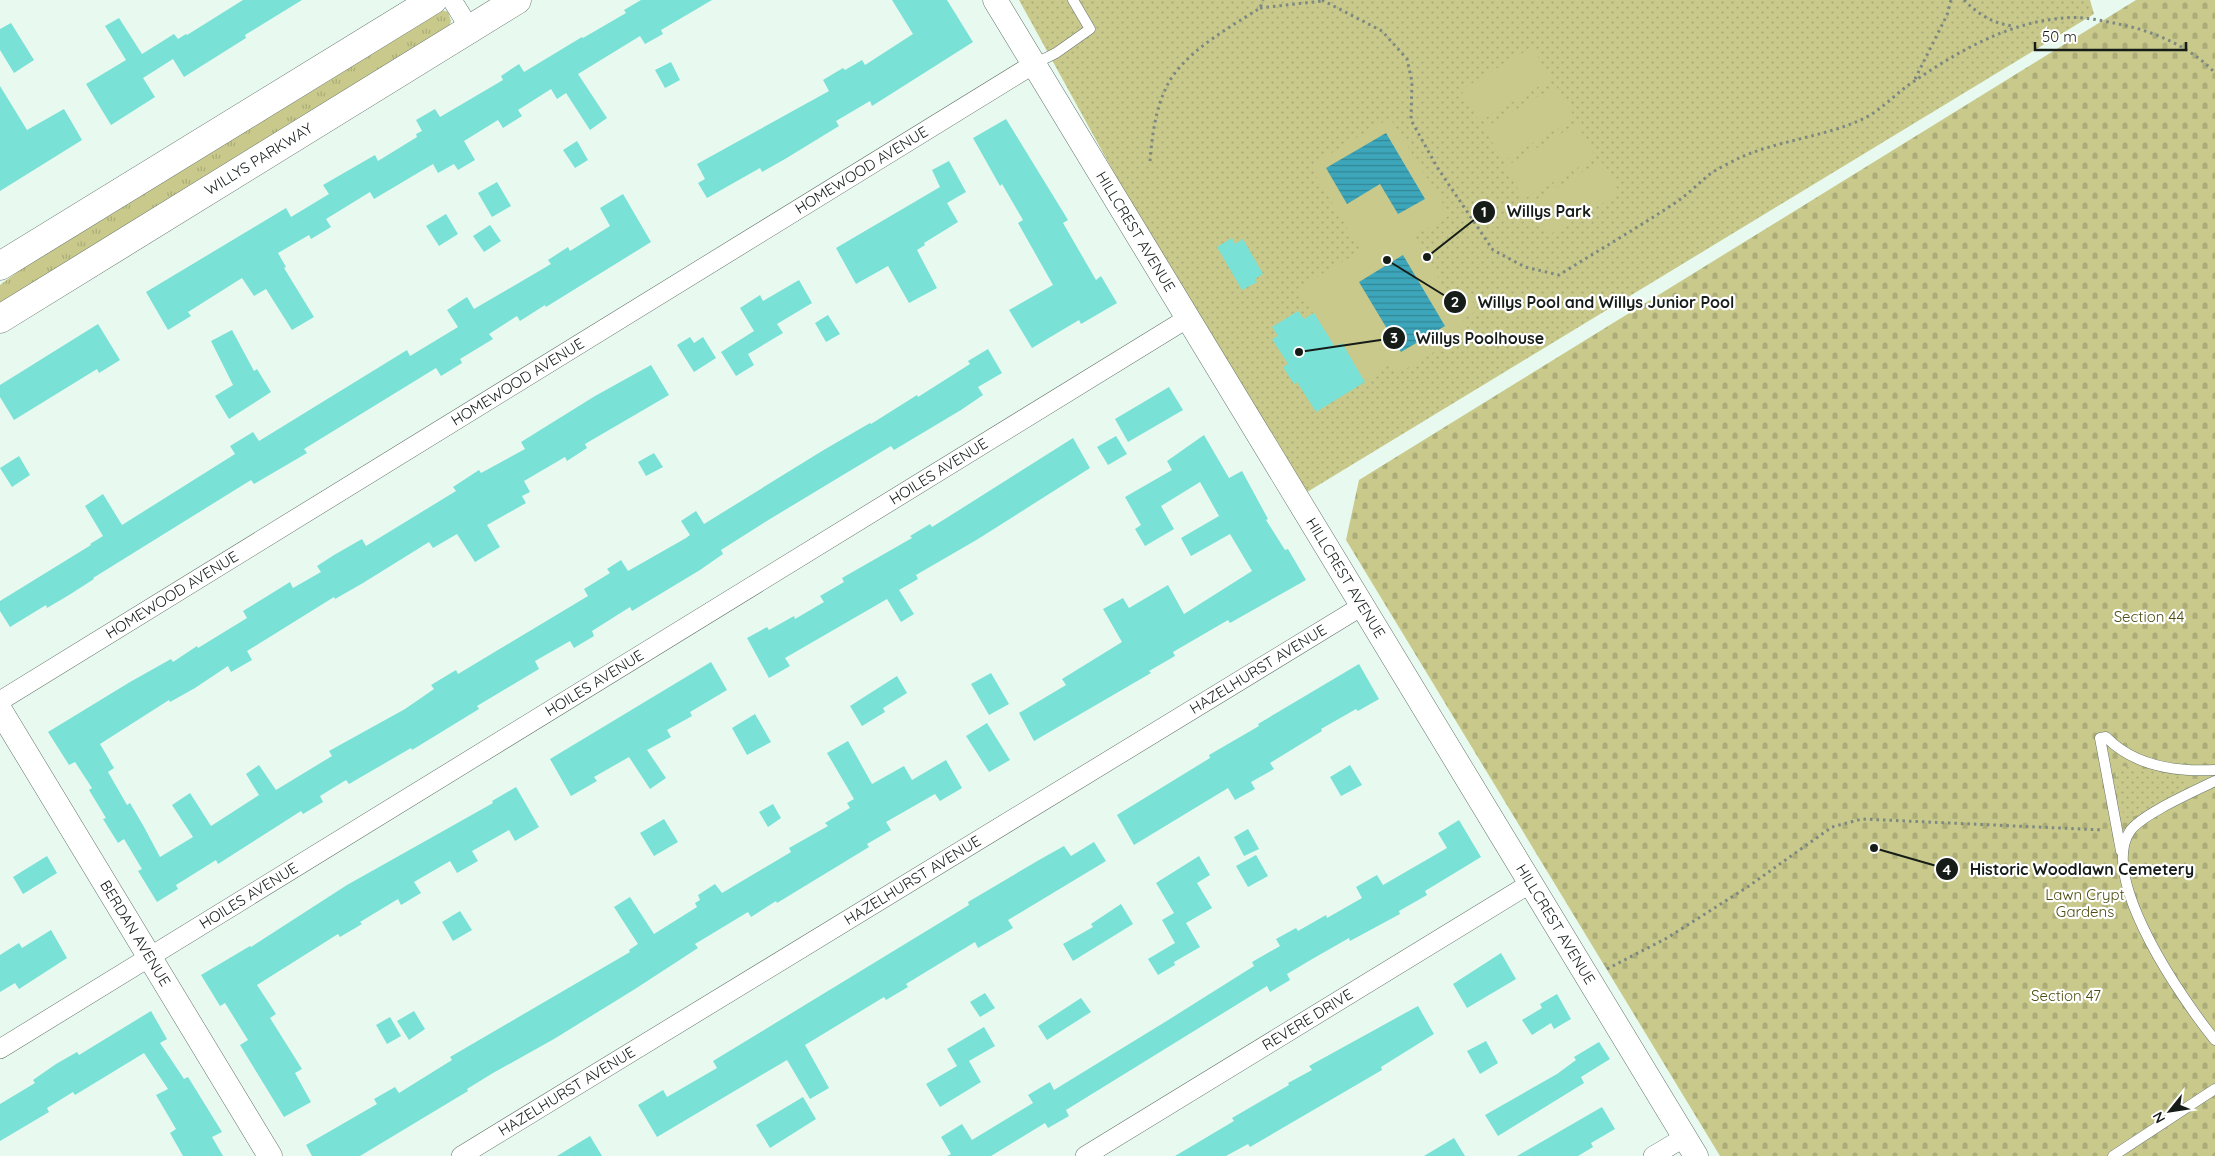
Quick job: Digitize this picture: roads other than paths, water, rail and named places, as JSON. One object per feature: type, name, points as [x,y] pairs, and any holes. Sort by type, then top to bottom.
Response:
[{"type":"main road","points":[[0,266],[433,0]]},
{"type":"main road","name":"WILLYS PARKWAY","points":[[0,319],[517,0]]},
{"type":"street","points":[[452,0],[470,29]]},
{"type":"street","name":"HILLCREST AVENUE","points":[[995,0],[1690,1146]]},
{"type":"street","name":"HOMEWOOD AVENUE","points":[[0,701],[1034,64]]},
{"type":"street","name":"HOILES AVENUE","points":[[0,1049],[1188,318]]},
{"type":"street","name":"HAZELHURST AVENUE","points":[[461,1156],[1362,606]]},
{"type":"street","name":"BERDAN AVENUE","points":[[0,710],[270,1156]]},
{"type":"street","name":"REVERE DRIVE","points":[[1085,1156],[1531,883]]},
{"type":"street","points":[[1653,1156],[1690,1146]]},
{"type":"lane","points":[[1034,64],[1056,53],[1090,30],[1073,0]]},
{"type":"lane","points":[[2215,770],[2172,769],[2157,765],[2126,754],[2106,737],[2100,738],[2128,889],[2150,941],[2184,996],[2215,1040]]},
{"type":"lane","points":[[2122,857],[2127,837],[2136,824],[2215,781]]},
{"type":"lane","points":[[2113,1156],[2215,1089]]},
{"type":"water","points":[[1386,133],[1425,199],[1398,214],[1380,184],[1347,204],[1326,168]]},
{"type":"water","points":[[1403,255],[1445,326],[1401,352],[1359,282]]},
{"type":"place","name":"Willys Park","points":[[1427,257]]},
{"type":"place","name":"Willys Pool and Willys Junior Pool","points":[[1387,260]]},
{"type":"place","name":"Willys Poolhouse","points":[[1299,352]]},
{"type":"place","name":"Historic Woodlawn Cemetery","points":[[1874,848]]},
{"type":"park label","name":"Section 44","points":[[2149,617]]},
{"type":"park label","name":"Lawn Crypt Gardens","points":[[2085,904]]},
{"type":"park label","name":"Section 47","points":[[2066,996]]}]
